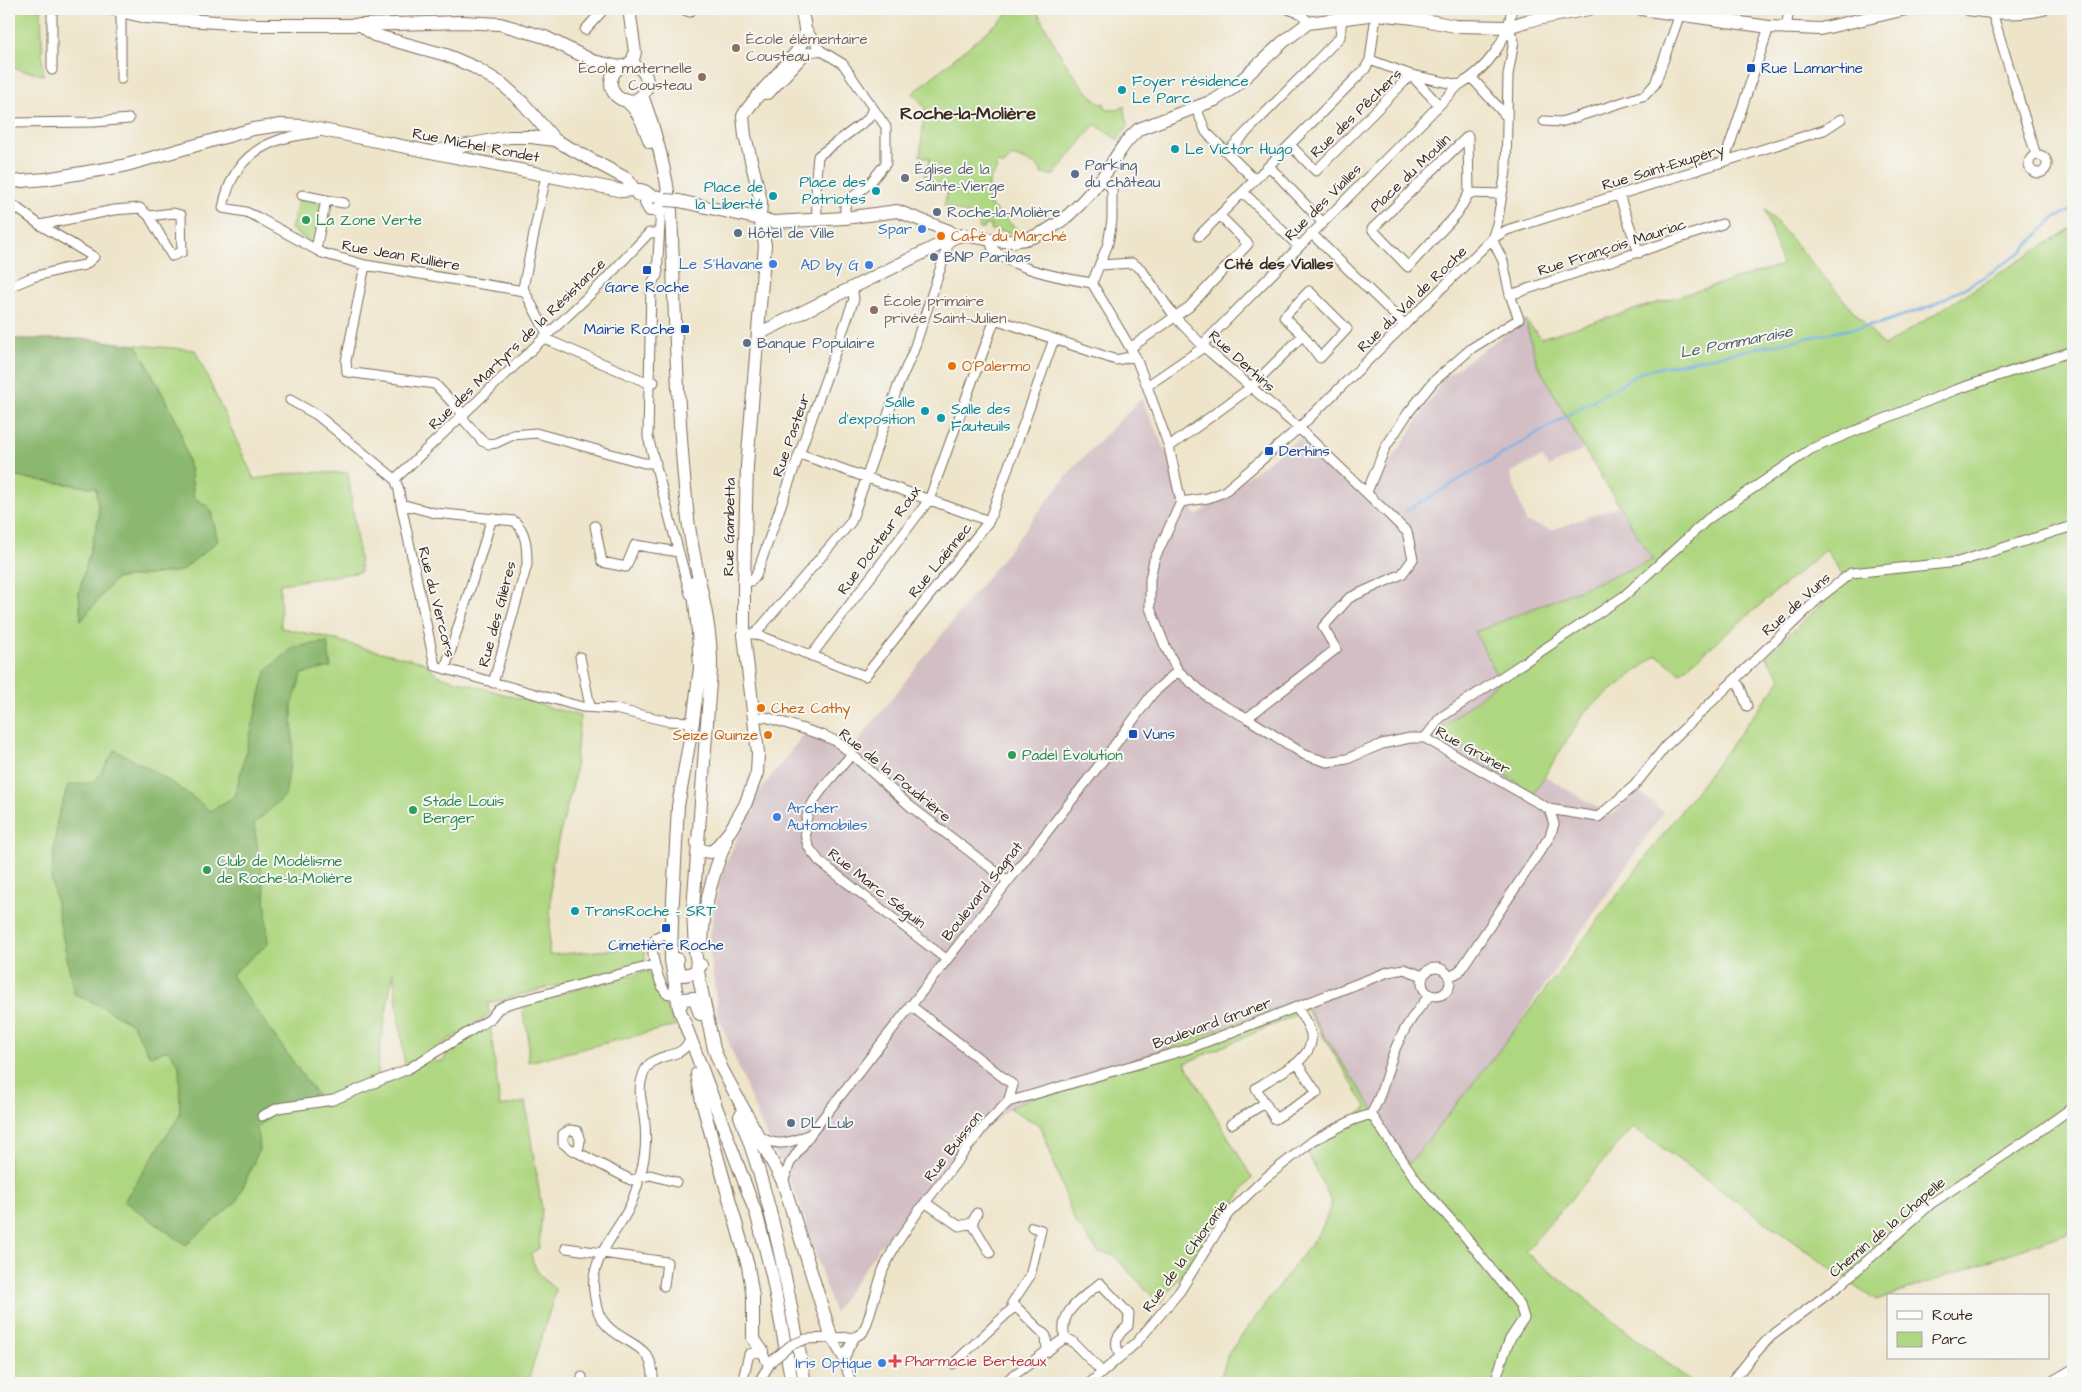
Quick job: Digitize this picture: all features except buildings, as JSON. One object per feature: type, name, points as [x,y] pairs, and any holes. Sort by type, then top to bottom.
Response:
[{"type":"main road","points":[[629,9],[635,52],[629,67]]},
{"type":"main road","points":[[611,83],[614,74],[629,67],[641,52],[634,9]]},
{"type":"main road","points":[[805,9],[805,27]]},
{"type":"main road","points":[[758,334],[953,238],[963,235],[1012,241],[1027,238],[1051,228],[1080,204],[1102,178],[1130,137],[1139,129],[1215,100],[1233,88],[1283,42],[1308,23],[1342,17],[1397,12],[1455,26],[1508,27],[1527,21],[1589,9]]},
{"type":"main road","points":[[1641,9],[1786,29],[1820,29],[1906,9]]},
{"type":"main road","points":[[1968,9],[2018,13],[2042,9]]},
{"type":"main road","points":[[117,10],[146,17],[257,25],[361,25],[462,22],[500,24],[545,37],[593,61],[629,67],[646,78],[647,84],[642,95],[634,100],[625,100]]},
{"type":"main road","points":[[361,25],[374,35],[446,55],[474,67],[502,84],[523,103],[556,140],[627,179],[629,190],[642,189],[648,192],[654,202],[679,201],[774,222],[845,218],[897,211],[949,231],[953,238]]},
{"type":"main road","name":"Rue Gambetta","points":[[730,831],[745,805],[757,773],[758,753],[753,717],[750,634],[744,583],[747,466],[765,245],[760,218],[761,201],[745,136],[743,116],[756,95],[801,48],[805,38],[805,27]]},
{"type":"main road","points":[[593,61],[605,73],[615,94],[632,105],[638,113],[661,160]]},
{"type":"main road","points":[[642,95],[658,141],[671,211],[681,481],[700,668],[693,722],[678,806],[671,934],[672,967],[679,1008],[690,1042],[757,1216],[772,1275],[792,1383]]},
{"type":"main road","name":"Rue Michel Rondet","points":[[9,182],[46,179],[123,166],[253,129],[281,124],[303,126],[629,190]]},
{"type":"main road","points":[[428,152],[509,137],[556,140]]},
{"type":"main road","points":[[681,443],[693,550],[712,644],[693,909],[700,966],[714,1048],[755,1156],[776,1233],[805,1383]]},
{"type":"main road","points":[[697,842],[699,848],[710,852],[716,849],[730,831]]},
{"type":"main road","points":[[676,842],[680,861],[676,941],[677,967],[682,975],[690,974],[700,966],[703,918],[709,888],[730,831]]},
{"type":"main road","points":[[679,1008],[684,999],[692,998],[696,1002],[710,1050],[783,1182],[832,1339]]},
{"type":"main road","points":[[690,1042],[702,1102],[748,1266],[753,1297],[752,1338],[762,1351]]},
{"type":"street","points":[[52,9],[52,70]]},
{"type":"street","points":[[585,30],[604,9]]},
{"type":"street","points":[[1288,9],[1302,14],[1308,23]]},
{"type":"street","points":[[1367,492],[1385,448],[1408,413],[1434,381],[1472,348],[1519,319],[1510,295],[1502,261],[1492,239],[1497,224],[1506,171],[1508,75],[1514,41],[1508,27],[1512,9]]},
{"type":"street","points":[[1786,29],[1789,9]]},
{"type":"street","points":[[117,10],[121,79]]},
{"type":"street","points":[[1992,12],[2036,156]]},
{"type":"street","points":[[1199,236],[1365,69],[1370,60],[1376,14]]},
{"type":"street","points":[[1544,120],[1561,122],[1644,95],[1655,84],[1680,14]]},
{"type":"street","points":[[1227,152],[1340,37],[1342,17]]},
{"type":"street","points":[[805,27],[820,50],[843,64],[886,127],[886,163],[870,183],[850,199],[845,206],[845,218]]},
{"type":"street","name":"Rue des Vialles","points":[[1147,386],[1204,347],[1206,340],[1310,233],[1459,85],[1472,78],[1500,47],[1508,27]]},
{"type":"street","points":[[1724,162],[1769,27]]},
{"type":"street","points":[[756,95],[769,94],[807,53],[820,50]]},
{"type":"street","points":[[1370,60],[1411,75],[1459,85]]},
{"type":"street","name":"Rue des Pêchers","points":[[1290,146],[1316,171],[1411,75],[1439,105]]},
{"type":"street","points":[[1472,78],[1507,117]]},
{"type":"street","points":[[817,220],[816,177],[818,156],[868,119],[873,108]]},
{"type":"street","points":[[1196,108],[1206,132],[1255,180]]},
{"type":"street","points":[[9,123],[94,122],[129,119]]},
{"type":"street","name":"Rue Saint-Exupéry","points":[[1492,239],[1508,230],[1824,130],[1841,119]]},
{"type":"street","name":"Rue Jean Rullière","points":[[323,131],[280,139],[259,149],[236,170],[227,189],[223,208],[246,212],[316,250],[334,257],[524,291]]},
{"type":"street","name":"Place du Moulin","points":[[1468,136],[1469,193],[1457,214],[1408,267],[1372,229],[1468,136]]},
{"type":"street","points":[[1269,166],[1322,222]]},
{"type":"street","points":[[546,175],[523,288],[545,336],[651,382]]},
{"type":"street","points":[[1092,283],[1108,244],[1112,220],[1112,189],[1102,178]]},
{"type":"street","points":[[1243,192],[1298,246]]},
{"type":"street","points":[[1469,193],[1502,194]]},
{"type":"street","points":[[302,195],[344,203]]},
{"type":"street","points":[[1620,195],[1639,253]]},
{"type":"street","points":[[316,250],[326,200]]},
{"type":"street","points":[[9,202],[40,225],[94,257],[85,266],[33,276],[9,287]]},
{"type":"street","points":[[654,202],[658,232],[658,272],[651,286],[651,382],[648,437],[696,616]]},
{"type":"street","points":[[40,225],[114,210],[140,208],[148,216],[172,256],[182,252],[181,215],[173,213],[148,216]]},
{"type":"street","points":[[1054,339],[1116,360],[1133,352],[1189,306],[1248,244],[1220,216]]},
{"type":"street","name":"Rue François Mauriac","points":[[1510,295],[1722,224]]},
{"type":"street","name":"Rue des Martyrs de la Résistance","points":[[395,479],[599,286],[649,233],[658,232]]},
{"type":"street","points":[[1310,233],[1405,325]]},
{"type":"street","points":[[750,634],[851,522],[898,386],[913,352],[953,238]]},
{"type":"street","points":[[991,238],[991,245],[994,250],[1013,262],[1054,276],[1092,283],[1133,352],[1169,447],[1181,502],[1154,560],[1150,579],[1150,608],[1165,646],[1178,671]]},
{"type":"street","name":"Rue du Val de Roche","points":[[1181,502],[1208,498],[1224,492],[1299,428],[1492,239]]},
{"type":"street","name":"Rue Derhins","points":[[1100,265],[1132,263],[1141,269],[1175,317],[1204,347],[1299,428],[1407,532],[1413,559],[1402,574],[1349,598],[1323,627],[1336,649],[1247,718]]},
{"type":"street","points":[[365,264],[346,361],[347,372],[435,384],[463,414],[464,420],[482,441],[489,444],[496,443],[513,435],[536,433],[644,463],[656,463]]},
{"type":"street","name":"Rue Pasteur","points":[[744,583],[751,581],[756,576],[854,299],[852,288]]},
{"type":"street","points":[[1309,291],[1348,329],[1320,358],[1303,335],[1284,316],[1309,291]]},
{"type":"street","name":"Rue Docteur Roux","points":[[812,656],[929,500],[995,319],[1054,339]]},
{"type":"street","points":[[1169,447],[1250,388],[1303,335]]},
{"type":"street","name":"Rue Laënnec","points":[[750,634],[865,676],[989,521],[1054,339]]},
{"type":"street","points":[[1425,738],[1440,718],[1624,596],[1708,519],[1811,449],[1955,390],[2073,352]]},
{"type":"street","points":[[290,400],[318,415],[395,479]]},
{"type":"street","points":[[800,454],[989,521]]},
{"type":"street","name":"Rue du Vercors","points":[[395,479],[399,490],[435,666],[582,707],[614,709],[667,721],[693,722]]},
{"type":"street","name":"Rue des Glières","points":[[401,504],[435,513],[514,521],[521,526],[527,548],[527,565],[493,683]]},
{"type":"street","points":[[445,669],[492,518]]},
{"type":"street","points":[[594,526],[602,562],[626,567],[636,545],[679,552]]},
{"type":"street","name":"Rue de Vuns","points":[[1598,817],[1634,786],[1665,747],[1818,599],[1851,573],[1958,562],[2073,526]]},
{"type":"street","points":[[580,657],[590,706]]},
{"type":"street","name":"Rue Grüner","points":[[1178,671],[1208,697],[1247,718],[1305,754],[1327,762],[1347,759],[1382,744],[1410,738],[1425,738],[1549,809],[1598,817]]},
{"type":"street","name":"Boulevard Sagnat","points":[[783,1182],[790,1163],[812,1132],[1111,750],[1153,692],[1178,671]]},
{"type":"street","points":[[1735,680],[1740,687],[1747,706]]},
{"type":"street","name":"Rue de la Poudrière","points":[[753,717],[766,717],[822,734],[836,741],[910,806],[1008,880]]},
{"type":"street","name":"Rue Marc Séguin","points":[[852,754],[810,806],[804,827],[808,846],[819,862],[946,960]]},
{"type":"street","points":[[1449,977],[1459,972],[1550,836],[1554,824],[1549,809]]},
{"type":"street","points":[[671,934],[659,936],[655,939],[654,965],[657,976],[666,993],[676,995]]},
{"type":"street","points":[[262,1116],[278,1108],[334,1100],[408,1069],[490,1019],[498,1009],[508,1004],[654,965]]},
{"type":"street","points":[[1430,995],[1422,985],[1423,976],[1434,968],[1443,970],[1449,977],[1449,986],[1444,994],[1430,995],[1414,1014],[1396,1047],[1379,1101],[1371,1114],[1419,1184],[1460,1229],[1520,1305],[1524,1318],[1510,1339],[1502,1356],[1495,1383]]},
{"type":"street","name":"Boulevard Gruner","points":[[1008,1102],[1185,1050],[1388,972],[1404,969],[1423,976]]},
{"type":"street","points":[[910,1006],[1013,1085],[1008,1102]]},
{"type":"street","points":[[1296,1007],[1308,1024],[1311,1042],[1308,1053],[1297,1063],[1256,1088],[1274,1119],[1317,1093],[1297,1063]]},
{"type":"street","points":[[653,1383],[654,1370],[646,1352],[616,1334],[600,1317],[594,1296],[593,1274],[597,1262],[628,1210],[640,1177],[645,1156],[646,1136],[639,1091],[642,1075],[647,1066],[653,1061],[680,1051],[690,1042]]},
{"type":"street","name":"Rue Buisson","points":[[844,1360],[855,1337],[863,1332],[883,1270],[895,1246],[916,1213],[986,1125],[1008,1102]]},
{"type":"street","points":[[1231,1124],[1265,1103]]},
{"type":"street","name":"Chemin de la Chapelle","points":[[1732,1383],[1750,1358],[1770,1337],[1840,1284],[1932,1203],[2073,1107]]},
{"type":"street","name":"Rue de la Chiorarie","points":[[1090,1383],[1137,1342],[1180,1292],[1228,1214],[1264,1179],[1314,1140],[1353,1120],[1371,1114]]},
{"type":"street","points":[[756,1132],[764,1139],[780,1144],[795,1141],[812,1132]]},
{"type":"street","points":[[578,1152],[631,1180],[650,1175],[676,1182]]},
{"type":"street","points":[[926,1202],[958,1226],[972,1223]]},
{"type":"street","points":[[972,1223],[977,1213]]},
{"type":"street","points":[[972,1223],[990,1253]]},
{"type":"street","points":[[1032,1227],[1041,1230],[1030,1276],[1012,1303],[1046,1336],[1047,1352]]},
{"type":"street","points":[[566,1248],[667,1262],[664,1286]]},
{"type":"street","points":[[1065,1338],[1063,1329],[1064,1319],[1068,1311],[1100,1283],[1129,1314],[1128,1326],[1116,1338],[1120,1356]]},
{"type":"street","points":[[954,1364],[1015,1306]]},
{"type":"street","points":[[758,1383],[771,1362],[792,1345],[806,1339],[855,1337]]},
{"type":"street","points":[[1003,1383],[1065,1338]]},
{"type":"street","points":[[1065,1338],[1072,1341],[1102,1372]]},
{"type":"street","points":[[832,1339],[844,1360],[851,1383]]},
{"type":"street","points":[[742,1383],[750,1354],[762,1351],[771,1362]]},
{"type":"street","points":[[2049,1383],[2073,1369]]},
{"type":"shaded area","points":[[1525,320],[1537,363],[1584,449],[1549,467],[1542,457],[1510,473],[1526,522],[1552,530],[1619,506],[1653,560],[1475,632],[1500,681],[1534,793],[1545,776],[1611,816],[1638,791],[1663,812],[1508,1039],[1409,1165],[1300,999],[1031,1098],[1009,1108],[947,1165],[878,1249],[834,1312],[797,1196],[761,1124],[718,1016],[709,943],[720,878],[754,799],[803,735],[855,745],[1075,466],[1141,399],[1196,516],[1299,438],[1367,500],[1444,378]]},
{"type":"green space","points":[[9,9],[41,9],[43,75],[13,68],[9,65]]},
{"type":"green space","points":[[1014,9],[1036,9],[1071,72],[1100,104],[1104,103],[1106,110],[1118,110],[1124,106],[1128,126],[1118,140],[1095,124],[1054,175],[1041,174],[1042,171],[1034,164],[1012,156],[1003,166],[999,163],[995,166],[997,169],[989,180],[989,204],[1022,234],[991,230],[992,226],[985,225],[984,229],[979,229],[980,220],[944,206],[948,187],[923,179],[930,159],[920,156],[925,108],[913,93]]},
{"type":"green space","name":"La Zone Verte","points":[[299,197],[324,203],[314,242],[310,243],[291,229]]},
{"type":"green space","points":[[1765,209],[1884,346],[2073,227],[2073,1231],[1896,1294],[1887,1294],[1887,1297],[1876,1301],[1633,1127],[1525,1252],[1693,1383],[1219,1383],[1228,1354],[1321,1230],[1332,1203],[1306,1149],[1367,1108],[1307,1010],[1185,1063],[1252,1178],[1160,1304],[1112,1254],[1099,1253],[1074,1220],[1041,1126],[1009,1108],[1031,1098],[1300,999],[1409,1164],[1508,1039],[1781,679],[1766,656],[1846,581],[1826,549],[1680,673],[1657,655],[1585,711],[1534,793],[1436,732],[1500,681],[1475,632],[1653,560],[1584,449],[1537,363],[1525,320],[1541,338],[1782,265]]},
{"type":"green space","points":[[9,339],[85,339],[137,345],[178,424],[190,469],[194,498],[210,508],[218,541],[181,571],[115,579],[81,621],[79,592],[99,517],[96,488],[9,476]]},
{"type":"green space","points":[[137,345],[195,350],[254,479],[302,472],[348,473],[361,572],[280,584],[281,628],[326,637],[423,662],[440,676],[580,716],[574,780],[552,864],[549,955],[644,947],[645,963],[488,1003],[489,1015],[405,1067],[393,972],[377,1065],[380,1085],[432,1058],[438,1062],[444,1060],[450,1047],[490,1023],[500,1107],[525,1102],[542,1209],[539,1248],[531,1254],[532,1260],[540,1274],[556,1290],[530,1374],[532,1383],[9,1383],[9,476],[96,488],[99,517],[79,592],[81,620],[115,579],[181,571],[217,541],[210,508],[194,498],[190,469],[178,424]]},
{"type":"green space","points":[[327,642],[331,667],[302,674],[292,705],[293,747],[285,796],[254,824],[265,893],[268,944],[231,975],[319,1098],[277,1107],[257,1129],[259,1150],[237,1201],[186,1245],[124,1201],[180,1115],[179,1065],[168,1050],[150,1056],[132,1024],[99,1005],[74,994],[51,878],[57,821],[68,785],[95,782],[115,750],[188,793],[210,811],[235,796],[266,671],[294,647]]},
{"type":"green space","points":[[648,971],[675,1026],[528,1062],[528,1035],[521,1004]]},
{"type":"waterway","name":"Le Pommaraise","points":[[1406,511],[1643,371],[1881,323],[1931,306],[1984,277],[2020,253],[2055,217],[2073,210]]},
{"type":"place","name":"École élémentaire Cousteau","points":[[736,48]]},
{"type":"place","name":"Rue Lamartine","points":[[1751,68]]},
{"type":"place","name":"École maternelle Cousteau","points":[[702,77]]},
{"type":"place","name":"Foyer résidence Le Parc","points":[[1122,90]]},
{"type":"place","name":"Le Victor Hugo","points":[[1175,149]]},
{"type":"place","name":"Parking du château","points":[[1075,174]]},
{"type":"place","name":"Église de la Sainte-Vierge","points":[[905,178]]},
{"type":"place","name":"Place des Patriotes","points":[[876,191]]},
{"type":"place","name":"Place de la Liberté","points":[[773,196]]},
{"type":"place","name":"Roche-la-Molière","points":[[937,212]]},
{"type":"place","name":"La Zone Verte","points":[[306,220]]},
{"type":"place","name":"Spar","points":[[922,229]]},
{"type":"place","name":"Hôtel de Ville","points":[[738,233]]},
{"type":"place","name":"Café du Marché","points":[[941,236]]},
{"type":"place","name":"BNP Paribas","points":[[934,257]]},
{"type":"place","name":"Le S'Havane","points":[[773,264]]},
{"type":"place","name":"AD by G","points":[[869,265]]},
{"type":"place","name":"Gare Roche","points":[[647,270]]},
{"type":"place","name":"École primaire privée Saint-Julien","points":[[874,310]]},
{"type":"place","name":"Mairie Roche","points":[[685,329]]},
{"type":"place","name":"Banque Populaire","points":[[747,343]]},
{"type":"place","name":"O'Palermo","points":[[952,366]]},
{"type":"place","name":"Salle d'exposition","points":[[925,411]]},
{"type":"place","name":"Salle des Fauteuils","points":[[941,418]]},
{"type":"place","name":"Derhins","points":[[1269,451]]},
{"type":"place","name":"Chez Cathy","points":[[761,708]]},
{"type":"place","name":"Vuns","points":[[1133,734]]},
{"type":"place","name":"Seize Quinze","points":[[768,735]]},
{"type":"place","name":"Padel Évolution","points":[[1012,755]]},
{"type":"place","name":"Stade Louis Berger","points":[[413,810]]},
{"type":"place","name":"Archer Automobiles","points":[[777,817]]},
{"type":"place","name":"Club de Modélisme de Roche-la-Molière","points":[[207,870]]},
{"type":"place","name":"TransRoche - SRT","points":[[575,911]]},
{"type":"place","name":"Cimetière Roche","points":[[666,928]]},
{"type":"place","name":"DL Lub","points":[[791,1123]]},
{"type":"place","name":"Pharmacie Berteaux","points":[[895,1361]]},
{"type":"place","name":"Iris Optique","points":[[882,1363]]},
{"type":"district","name":"Roche-la-Molière","points":[[968,113]]},
{"type":"district","name":"Cité des Vialles","points":[[1279,263]]}]
